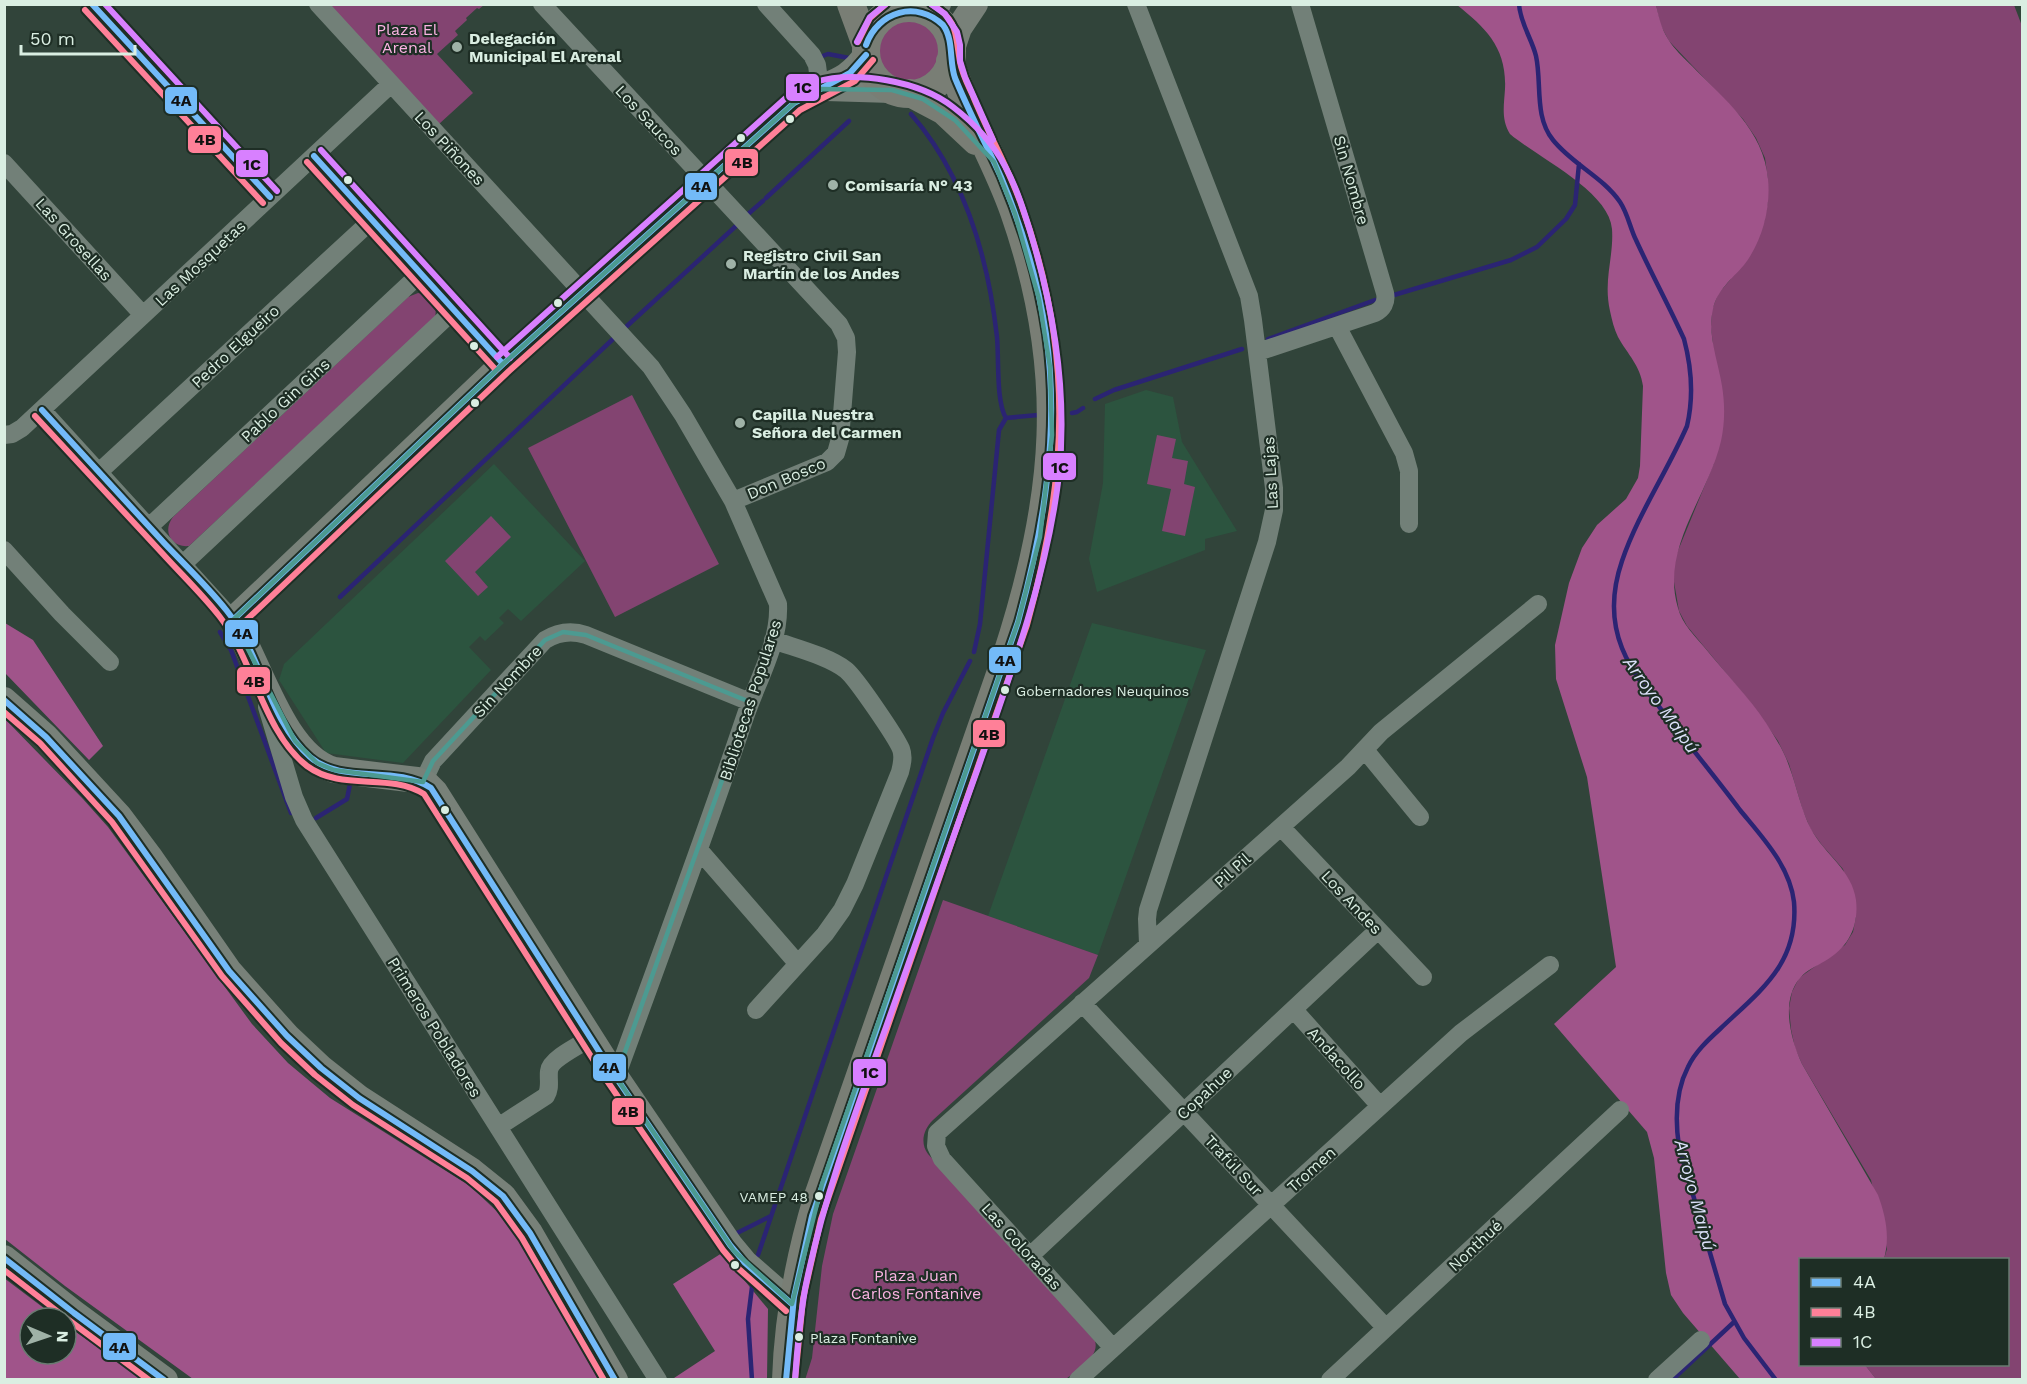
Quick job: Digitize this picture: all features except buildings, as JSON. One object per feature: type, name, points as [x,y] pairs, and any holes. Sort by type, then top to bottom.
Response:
[{"type":"main road","points":[[851,4],[866,50],[868,64],[877,80],[933,104],[955,120],[994,162]]},
{"type":"main road","points":[[786,1380],[792,1304],[804,1245],[817,1199],[1000,677],[1023,604],[1040,537],[1048,486],[1052,435],[1048,350],[1028,254],[1010,200],[962,96],[951,56],[948,33],[930,13],[919,7],[894,11],[885,15],[873,28],[866,50]]},
{"type":"main road","points":[[901,92],[928,89],[936,84],[947,69],[951,56]]},
{"type":"street","points":[[92,4],[270,197]]},
{"type":"street","name":"Los Piñones","points":[[318,4],[582,291]]},
{"type":"street","name":"Los Saucos","points":[[542,4],[707,183]]},
{"type":"street","points":[[766,4],[812,55],[817,65],[820,89]]},
{"type":"street","points":[[951,56],[963,21],[975,4]]},
{"type":"street","name":"Las Lajas","points":[[1136,4],[1245,285],[1258,352],[1275,498],[1265,548],[1149,910],[1148,944]]},
{"type":"street","name":"Sin Nombre","points":[[1258,352],[1378,311],[1384,304],[1386,296],[1300,4]]},
{"type":"street","points":[[233,620],[582,291],[707,183],[794,103],[806,94],[848,76],[866,50]]},
{"type":"street","name":"Las Mosquetas","points":[[5,438],[18,432],[42,410],[391,84]]},
{"type":"street","points":[[820,89],[840,87],[901,92]]},
{"type":"street","points":[[314,156],[503,364]]},
{"type":"street","name":"Las Grosellas","points":[[4,163],[143,315]]},
{"type":"street","name":"Don Bosco","points":[[707,183],[839,324],[848,345],[840,440],[833,458],[733,501]]},
{"type":"street","name":"Pedro Elgueiro","points":[[99,472],[372,220]]},
{"type":"street","name":"Pablo Gin Gins","points":[[149,526],[421,273]]},
{"type":"street","name":"Bibliotecas Populares","points":[[582,291],[651,367],[683,415],[733,501],[778,604],[779,613],[773,640],[700,852],[616,1077]]},
{"type":"street","points":[[183,564],[454,310]]},
{"type":"street","points":[[1337,326],[1404,453],[1409,471],[1409,524]]},
{"type":"street","points":[[42,410],[233,620],[295,741],[309,756],[326,768]]},
{"type":"street","points":[[4,550],[62,614],[110,662]]},
{"type":"street","name":"Pil Pil","points":[[935,1142],[937,1133],[943,1126],[1348,767],[1381,732],[1538,604]]},
{"type":"street","name":"Sin Nombre","points":[[423,782],[432,760],[545,640],[558,634],[575,632],[586,635],[750,702]]},
{"type":"street","points":[[756,1010],[834,922],[849,897],[900,772],[903,757],[898,743],[857,682],[846,670],[773,640]]},
{"type":"street","name":"Primeros Pobladores","points":[[252,656],[291,790],[304,820],[658,1380]]},
{"type":"street","points":[[4,700],[46,737],[119,816],[150,856],[229,971],[287,1036],[321,1068],[350,1090],[472,1171],[504,1196],[530,1233],[615,1380]]},
{"type":"street","points":[[1365,750],[1420,816]]},
{"type":"street","points":[[291,790],[292,779],[298,771],[306,768],[326,768],[423,782],[435,792],[616,1077],[734,1251],[792,1304]]},
{"type":"street","name":"Los Andes","points":[[1281,826],[1423,978]]},
{"type":"street","points":[[700,852],[798,964]]},
{"type":"street","name":"Copahue","points":[[1030,1256],[1378,930]]},
{"type":"street","name":"Tromen","points":[[1078,1380],[1472,1023],[1550,964]]},
{"type":"street","name":"Trafúl Sur","points":[[1082,1003],[1386,1328]]},
{"type":"street","name":"Andacollo","points":[[1294,1010],[1380,1106]]},
{"type":"street","points":[[498,1127],[546,1096],[552,1063],[591,1038]]},
{"type":"street","name":"Nonthué","points":[[1330,1380],[1620,1110]]},
{"type":"street","name":"Las Coloradas","points":[[935,1142],[942,1159],[1113,1348]]},
{"type":"street","points":[[4,1258],[165,1380]]},
{"type":"street","points":[[1657,1380],[1701,1340]]},
{"type":"highlighted area","points":[[820,89],[892,90],[923,99],[955,120],[994,162],[1015,214],[1039,299],[1050,367],[1052,435],[1040,537],[1018,622],[822,1184],[792,1304],[734,1251],[616,1077],[750,702],[586,635],[563,632],[545,640],[433,761],[423,782],[334,770],[317,763],[295,741],[233,620],[503,364],[794,103]]},
{"type":"shaded area","points":[[1457,5],[1656,5],[1662,27],[1670,43],[1740,116],[1751,130],[1765,161],[1769,190],[1764,224],[1750,256],[1721,290],[1713,309],[1711,328],[1724,400],[1724,420],[1715,462],[1680,544],[1675,564],[1674,586],[1678,608],[1686,625],[1752,704],[1782,749],[1811,829],[1844,871],[1856,900],[1856,919],[1850,936],[1833,956],[1802,975],[1790,998],[1789,1021],[1794,1044],[1802,1064],[1878,1195],[1885,1219],[1887,1243],[1884,1258],[1799,1258],[1799,1366],[1866,1366],[1876,1379],[1740,1379],[1683,1313],[1671,1295],[1666,1273],[1654,1158],[1647,1132],[1554,1024],[1616,967],[1587,777],[1556,679],[1555,645],[1569,583],[1582,548],[1597,525],[1626,499],[1638,478],[1643,386],[1636,366],[1617,334],[1610,311],[1608,279],[1612,229],[1608,215],[1586,189],[1510,134],[1504,118],[1505,75],[1502,62],[1493,40]]},
{"type":"shaded area","points":[[1146,390],[1173,397],[1182,442],[1237,531],[1205,539],[1205,550],[1097,592],[1089,559],[1103,483],[1105,404]]},
{"type":"shaded area","points":[[494,464],[585,561],[521,621],[508,609],[499,618],[504,623],[485,641],[480,636],[469,647],[491,670],[403,763],[326,753],[279,680],[284,664]]},
{"type":"shaded area","points":[[5,623],[33,640],[103,746],[89,760],[5,673]]},
{"type":"shaded area","points":[[1092,623],[1206,650],[1098,955],[988,916]]},
{"type":"shaded area","points":[[4,718],[108,827],[252,1024],[288,1063],[330,1098],[470,1186],[504,1218],[522,1241],[598,1379],[193,1379],[65,1286],[5,1239]]},
{"type":"shaded area","points":[[722,1253],[768,1309],[767,1379],[671,1380],[715,1351],[673,1284]]},
{"type":"shaded area","points":[[4,1278],[41,1306],[18,1306],[18,1366],[78,1366],[78,1333],[143,1379],[5,1379]]},
{"type":"green space","name":"Plaza El Arenal","points":[[329,5],[484,5],[466,18],[467,20],[455,31],[458,35],[437,54],[473,93],[439,124]]},
{"type":"green space","points":[[1656,5],[2014,5],[2022,26],[2022,1379],[1876,1379],[1866,1366],[2009,1366],[2009,1258],[1884,1258],[1887,1249],[1871,1180],[1802,1064],[1795,1048],[1789,1008],[1792,992],[1799,978],[1845,945],[1853,932],[1856,917],[1843,869],[1811,830],[1789,764],[1778,741],[1750,702],[1687,626],[1679,611],[1673,576],[1675,558],[1714,463],[1712,310],[1718,294],[1730,280],[1764,222],[1768,201],[1768,180],[1765,158],[1756,138],[1743,119],[1669,41],[1660,24]]},
{"type":"green space","points":[[909,18],[921,20],[932,27],[939,38],[941,50],[939,62],[932,73],[921,80],[909,82],[897,80],[886,73],[879,62],[877,50],[879,38],[886,27],[897,20]]},
{"type":"green space","points":[[418,293],[433,301],[435,317],[189,546],[177,544],[170,538],[168,528],[173,517],[408,297]]},
{"type":"green space","points":[[632,395],[719,564],[615,617],[528,448]]},
{"type":"green space","points":[[1157,435],[1176,439],[1172,458],[1188,461],[1184,484],[1195,487],[1185,536],[1162,531],[1171,489],[1147,484]]},
{"type":"green space","points":[[491,516],[511,537],[475,572],[488,587],[478,596],[445,561]]},
{"type":"green space","name":"Plaza Juan Carlos Fontanive","points":[[943,900],[1098,955],[1089,978],[933,1120],[925,1132],[923,1141],[928,1154],[1095,1341],[1096,1347],[1091,1358],[1066,1379],[805,1380],[812,1358],[822,1266],[833,1214]]},
{"type":"waterway","name":"Arroyo Maipú","points":[[1519,4],[1536,56],[1541,110],[1547,131],[1561,149],[1605,185],[1620,202],[1684,339],[1689,361],[1691,393],[1687,426],[1636,527],[1622,561],[1615,587],[1614,610],[1617,632],[1633,671],[1774,853],[1787,876],[1794,902],[1794,924],[1790,943],[1783,959],[1774,975],[1694,1056],[1678,1096],[1677,1116],[1679,1147],[1725,1304],[1744,1338],[1776,1380]]},
{"type":"waterway","points":[[817,58],[828,54],[849,58]]},
{"type":"waterway","points":[[911,114],[930,138],[946,164],[971,219],[993,307],[997,337],[999,391],[1006,418]]},
{"type":"waterway","points":[[766,198],[849,121]]},
{"type":"waterway","points":[[1394,295],[1511,260],[1537,247],[1566,219],[1575,205],[1579,164]]},
{"type":"waterway","points":[[747,215],[763,201]]},
{"type":"waterway","points":[[627,326],[736,226]]},
{"type":"waterway","points":[[1268,339],[1375,300]]},
{"type":"waterway","points":[[340,597],[613,339]]},
{"type":"waterway","points":[[1095,399],[1114,390],[1242,349]]},
{"type":"waterway","points":[[1072,413],[1083,408]]},
{"type":"waterway","points":[[974,652],[980,624],[999,430],[1006,418],[1038,415]]},
{"type":"waterway","points":[[220,632],[231,650],[291,813]]},
{"type":"waterway","points":[[758,1255],[933,738],[943,713],[970,661]]},
{"type":"waterway","points":[[316,818],[347,799],[351,779]]},
{"type":"waterway","points":[[733,1235],[771,1216]]},
{"type":"waterway","points":[[752,1287],[748,1319],[752,1380]]},
{"type":"waterway","points":[[1672,1380],[1734,1322]]},
{"type":"transit line","name":"4A","points":[[92,4],[270,197]]},
{"type":"transit line","name":"1C","points":[[105,4],[277,191]]},
{"type":"transit line","name":"4B","points":[[858,42],[870,18],[886,4]]},
{"type":"transit line","name":"1C","points":[[857,42],[870,17],[886,4]]},
{"type":"transit line","name":"4B","points":[[795,1380],[803,1299],[821,1219],[1027,625],[1051,517],[1057,465],[1059,414],[1057,362],[1050,311],[1038,258],[1016,190],[964,75],[954,29],[947,16],[931,4]]},
{"type":"transit line","name":"1C","points":[[931,4],[945,14],[957,32],[960,61],[965,77],[993,140]]},
{"type":"transit line","name":"4B","points":[[85,10],[263,203]]},
{"type":"transit line","name":"4A","points":[[786,1380],[794,1297],[812,1216],[1018,622],[1042,515],[1050,443],[1050,371],[1043,314],[1034,274],[1009,196],[955,78],[949,37],[943,25],[933,17],[910,11],[889,17],[879,24],[866,45]]},
{"type":"transit line","name":"4A","points":[[233,620],[503,364],[794,103],[850,73],[866,55]]},
{"type":"transit line","name":"4B","points":[[239,627],[509,371],[800,110],[855,81],[873,60]]},
{"type":"transit line","name":"1C","points":[[497,357],[788,96],[815,82],[849,77],[887,80],[923,90],[953,107],[970,121],[996,151],[1020,201],[1033,241],[1053,327],[1060,386],[1059,475],[1046,550],[1037,587],[1003,696],[830,1189],[805,1289],[795,1380]]},
{"type":"transit line","name":"1C","points":[[321,150],[510,358]]},
{"type":"transit line","name":"4A","points":[[314,156],[503,364]]},
{"type":"transit line","name":"4B","points":[[307,162],[496,370]]},
{"type":"transit line","name":"4A","points":[[42,410],[227,611],[239,628],[284,724],[310,757],[338,770],[402,777],[431,788],[609,1067],[730,1245],[745,1263],[792,1304]]},
{"type":"transit line","name":"4B","points":[[35,416],[220,617],[241,653],[269,715],[292,752],[307,766],[321,774],[335,778],[396,784],[424,794],[601,1072],[723,1250],[739,1269],[786,1311]]},
{"type":"transit line","name":"4A","points":[[4,700],[46,737],[119,816],[229,971],[287,1036],[321,1068],[359,1098],[472,1171],[503,1196],[530,1233],[615,1380]]},
{"type":"transit line","name":"4B","points":[[4,712],[40,743],[112,822],[222,976],[281,1043],[315,1075],[353,1105],[467,1178],[496,1202],[522,1238],[604,1380]]},
{"type":"transit line","name":"4A","points":[[4,1258],[164,1380]]},
{"type":"transit line","name":"4B","points":[[4,1270],[50,1306]]},
{"type":"transit line","name":"4B","points":[[78,1327],[149,1380]]},
{"type":"place","name":"Delegación Municipal El Arenal","points":[[457,47]]},
{"type":"place","name":"Comisaría N° 43","points":[[833,185]]},
{"type":"place","name":"Registro Civil San Martín de los Andes","points":[[731,264]]},
{"type":"place","name":"Capilla Nuestra Señora del Carmen","points":[[740,423]]},
{"type":"place","name":"Gobernadores Neuquinos","points":[[1005,690]]},
{"type":"place","name":"VAMEP 48","points":[[819,1196]]},
{"type":"place","name":"Plaza Fontanive","points":[[799,1337]]}]
